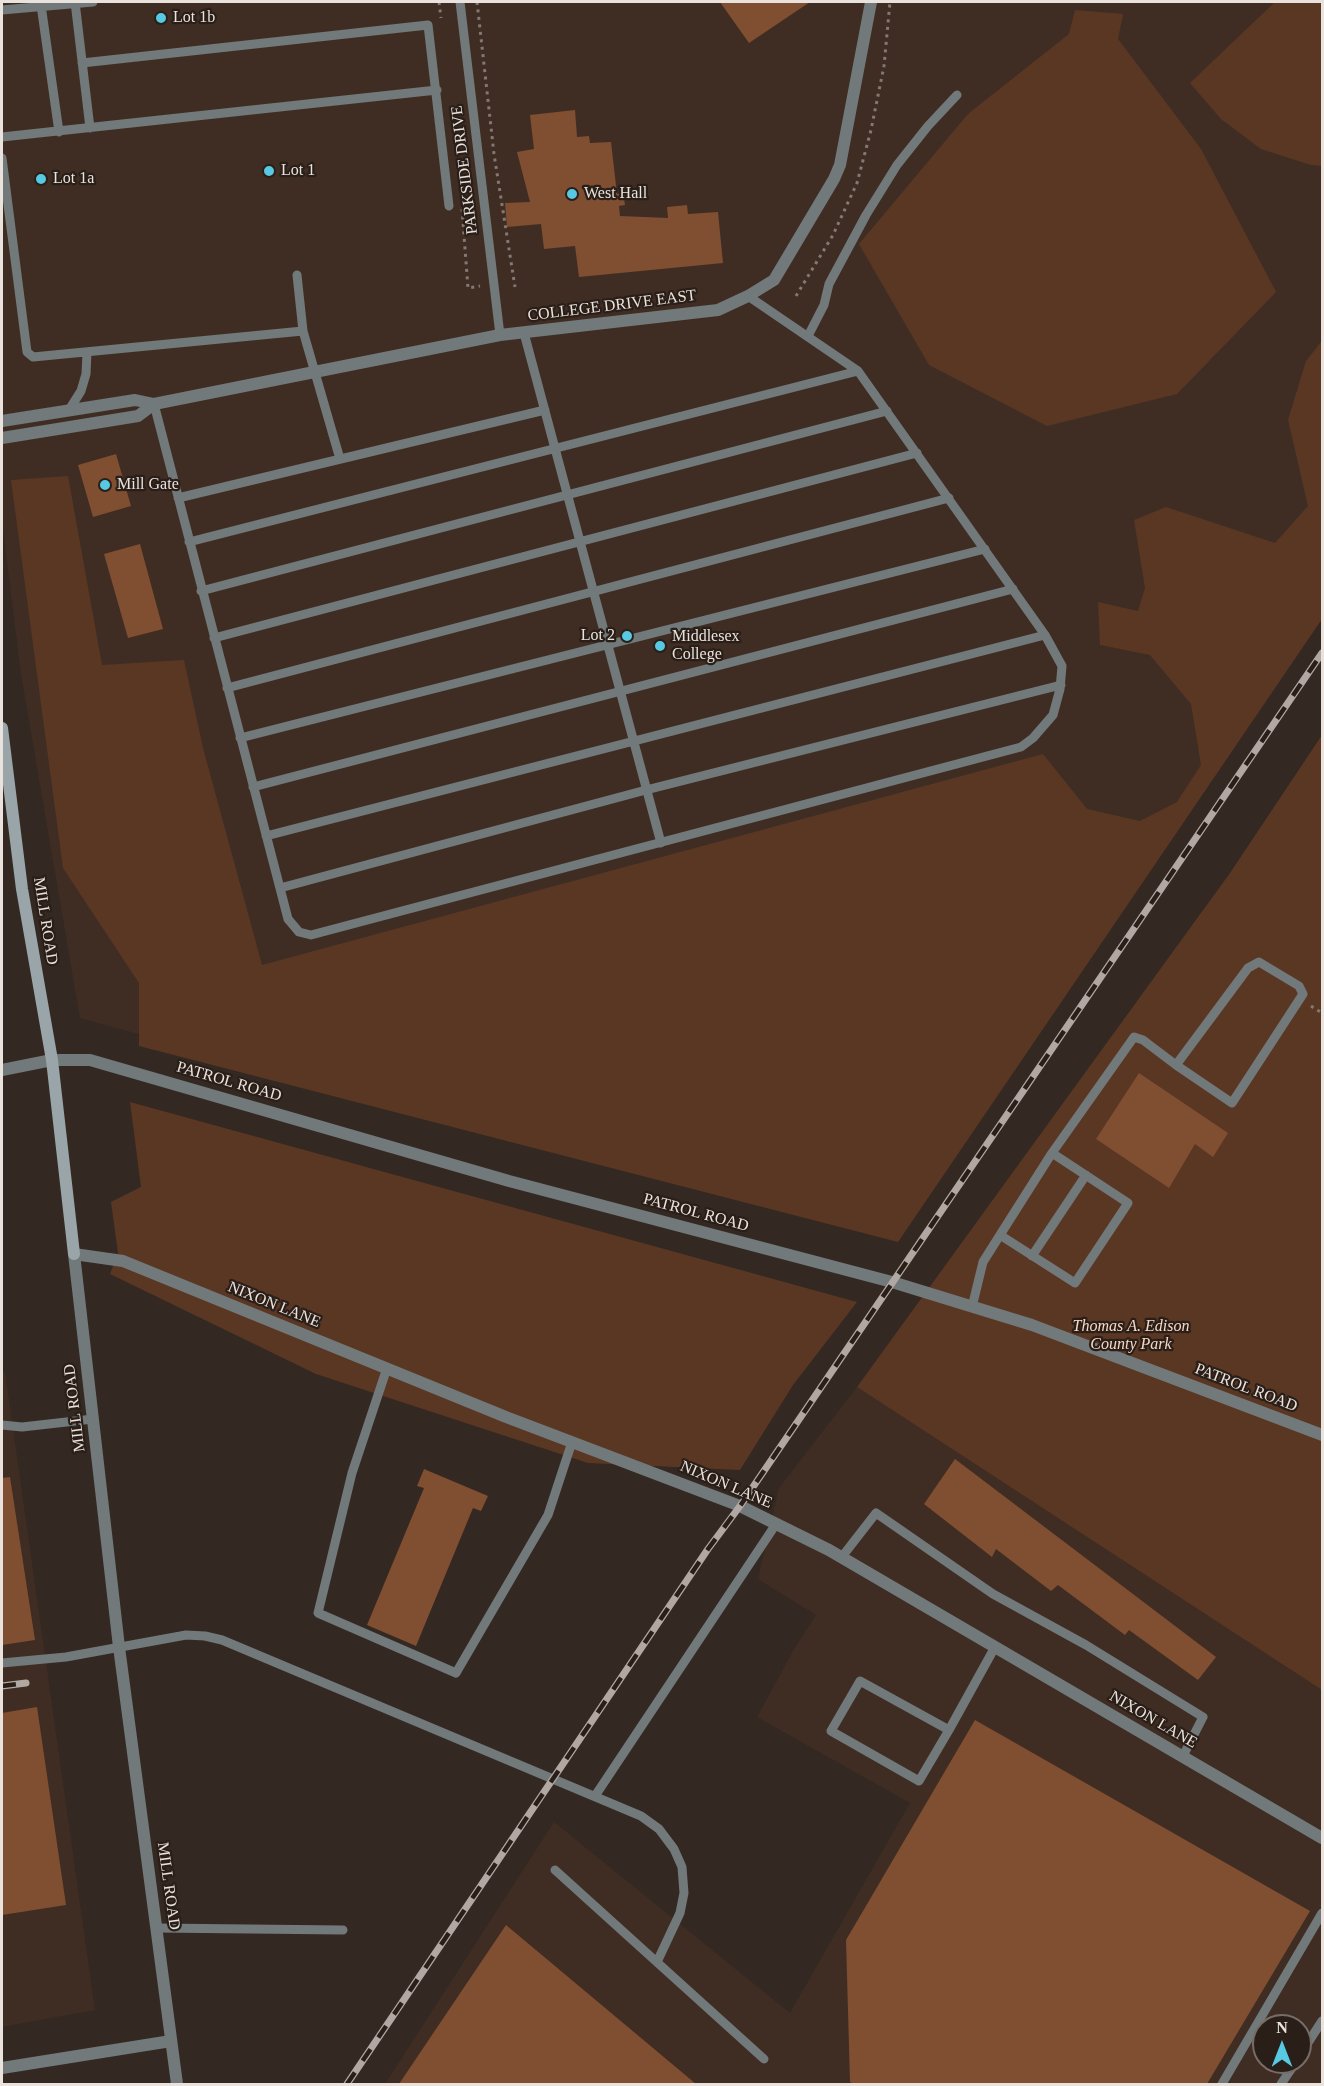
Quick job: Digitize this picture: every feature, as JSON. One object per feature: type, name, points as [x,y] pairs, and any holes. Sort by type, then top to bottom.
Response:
[{"type":"street","name":"COLLEGE DRIVE EAST","points":[[2,421],[135,400],[154,404],[500,335],[718,310],[748,296],[774,280],[840,165],[871,2]]},
{"type":"street","name":"COLLEGE DRIVE EAST","points":[[2,438],[138,416],[154,404]]},
{"type":"street","name":"MILL ROAD","points":[[2,728],[22,889],[52,1060],[119,1647],[177,2085]]},
{"type":"street","name":"PATROL ROAD","points":[[2,1070],[52,1060],[90,1060],[509,1181],[892,1282],[1032,1325],[1323,1435]]},
{"type":"street","name":"NIXON LANE","points":[[74,1254],[123,1261],[572,1442],[740,1506],[841,1558],[1321,1833]]},
{"type":"street","points":[[2,2068],[171,2041]]},
{"type":"lane","points":[[75,2],[90,128]]},
{"type":"lane","points":[[2,10],[93,2]]},
{"type":"lane","name":"PARKSIDE DRIVE","points":[[460,2],[500,335]]},
{"type":"lane","points":[[40,6],[58,132]]},
{"type":"lane","points":[[82,63],[428,25],[449,206]]},
{"type":"lane","points":[[2,137],[437,90]]},
{"type":"lane","points":[[808,336],[824,305],[830,284],[866,215],[897,165],[928,126],[957,95]]},
{"type":"lane","points":[[2,158],[27,352],[33,357],[303,331]]},
{"type":"lane","points":[[297,275],[303,331],[340,459]]},
{"type":"lane","points":[[154,404],[288,919],[299,932],[311,935],[1021,747],[1033,738],[1053,715],[1061,685],[1062,666],[1045,635],[858,371],[748,296]]},
{"type":"lane","points":[[524,333],[661,843]]},
{"type":"lane","points":[[69,410],[81,391],[86,374],[87,352]]},
{"type":"lane","points":[[189,542],[858,371]]},
{"type":"lane","points":[[108,404],[110,420]]},
{"type":"lane","points":[[178,498],[545,410]]},
{"type":"lane","points":[[201,591],[566,493],[887,411]]},
{"type":"lane","points":[[214,638],[917,453]]},
{"type":"lane","points":[[227,688],[949,498]]},
{"type":"lane","points":[[240,738],[985,549]]},
{"type":"lane","points":[[253,787],[1013,589]]},
{"type":"lane","points":[[266,836],[1045,635]]},
{"type":"lane","points":[[280,888],[646,790],[1061,685]]},
{"type":"lane","points":[[972,1307],[983,1262],[1052,1153],[1134,1036],[1143,1040],[1176,1065],[1232,1103],[1303,994],[1299,986],[1259,962],[1248,968],[1176,1065]]},
{"type":"lane","points":[[1000,1235],[1075,1283],[1128,1203],[1052,1153]]},
{"type":"lane","points":[[1032,1256],[1086,1175]]},
{"type":"lane","points":[[387,1368],[352,1473],[318,1614],[456,1673],[548,1515],[572,1442]]},
{"type":"lane","points":[[2,1425],[22,1427],[93,1419]]},
{"type":"lane","points":[[841,1558],[876,1513],[993,1594],[1086,1645],[1167,1697],[1203,1717],[1183,1756]]},
{"type":"lane","points":[[595,1797],[777,1524]]},
{"type":"lane","points":[[2,1663],[42,1660],[186,1635],[222,1640],[641,1816],[659,1829],[674,1849],[682,1868],[684,1893],[680,1913],[657,1962]]},
{"type":"lane","points":[[949,1730],[860,1681],[831,1731],[919,1781],[949,1730],[995,1647]]},
{"type":"lane","points":[[555,1870],[764,2058]]},
{"type":"lane","points":[[1222,2085],[1323,1913]]},
{"type":"lane","points":[[156,1928],[343,1930]]},
{"type":"lane","points":[[1312,2037],[1323,2021]]},
{"type":"path","points":[[477,2],[494,154],[515,287]]},
{"type":"shaded area","name":"Middlesex College","points":[[2,2],[1322,2],[1322,618],[1076,976],[898,1242],[80,1018],[21,674],[2,521]]},
{"type":"shaded area","points":[[2,1372],[5,1372],[95,2010],[2,2027]]},
{"type":"shaded area","points":[[857,1387],[1322,1690],[1322,2084],[385,2084],[554,1822],[790,2013],[910,1803],[757,1717],[793,1651],[816,1615],[758,1579],[779,1488]]},
{"type":"green space","points":[[1275,2],[1322,2],[1322,166],[1311,165],[1261,149],[1221,119],[1190,83]]},
{"type":"green space","points":[[1075,10],[1123,14],[1118,39],[1201,149],[1276,292],[1177,394],[1047,426],[929,365],[859,244],[968,114],[1069,34]]},
{"type":"green space","points":[[1322,341],[1322,619],[898,1242],[139,1046],[139,983],[63,868],[11,480],[68,476],[102,665],[184,660],[203,748],[262,965],[1043,754],[1087,809],[1140,821],[1177,802],[1201,765],[1191,704],[1150,655],[1100,645],[1098,602],[1138,611],[1145,588],[1134,520],[1166,507],[1275,543],[1308,506],[1288,420],[1306,361]]},
{"type":"green space","name":"Thomas A. Edison County Park","points":[[1322,735],[1322,1690],[857,1387],[1230,873]]},
{"type":"green space","points":[[130,1102],[857,1302],[793,1385],[740,1470],[588,1463],[316,1374],[110,1274],[118,1253],[111,1202],[141,1187]]},
{"type":"building","points":[[720,2],[810,2],[749,43]]},
{"type":"building","name":"West Hall","points":[[575,110],[577,137],[589,136],[590,143],[611,142],[617,194],[623,193],[625,205],[619,206],[620,216],[668,218],[667,207],[687,205],[688,214],[718,212],[723,263],[579,277],[575,246],[544,249],[541,224],[507,227],[505,203],[530,202],[517,152],[534,149],[530,115]]},
{"type":"building","name":"Mill Gate","points":[[116,454],[131,506],[93,517],[78,465]]},
{"type":"building","points":[[140,544],[163,629],[128,638],[104,554]]},
{"type":"building","points":[[1139,1073],[1228,1133],[1213,1157],[1195,1144],[1169,1188],[1096,1139]]},
{"type":"building","points":[[955,1459],[1216,1657],[1198,1680],[1129,1630],[1125,1635],[1058,1585],[1051,1591],[996,1549],[992,1557],[924,1504]]},
{"type":"building","points":[[424,1469],[488,1496],[481,1511],[473,1508],[416,1646],[367,1625],[424,1488],[417,1486]]},
{"type":"building","points":[[10,1477],[35,1640],[2,1645],[2,1478]]},
{"type":"building","points":[[37,1707],[66,1905],[2,1915],[2,1713]]},
{"type":"building","points":[[975,1720],[1310,1911],[1207,2084],[854,2084],[850,2082],[846,1940]]},
{"type":"building","points":[[506,1925],[696,2084],[399,2084]]},
{"type":"railway","points":[[347,2084],[708,1549],[740,1506],[1322,653]]},
{"type":"railway","points":[[2,1686],[26,1683]]},
{"type":"place","name":"Lot 1b","points":[[161,18]]},
{"type":"place","name":"Lot 1","points":[[269,171]]},
{"type":"place","name":"Lot 1a","points":[[41,179]]},
{"type":"place","name":"West Hall","points":[[572,194]]},
{"type":"place","name":"Mill Gate","points":[[105,485]]},
{"type":"place","name":"Lot 2","points":[[627,636]]},
{"type":"place","name":"Middlesex College","points":[[660,646]]}]
